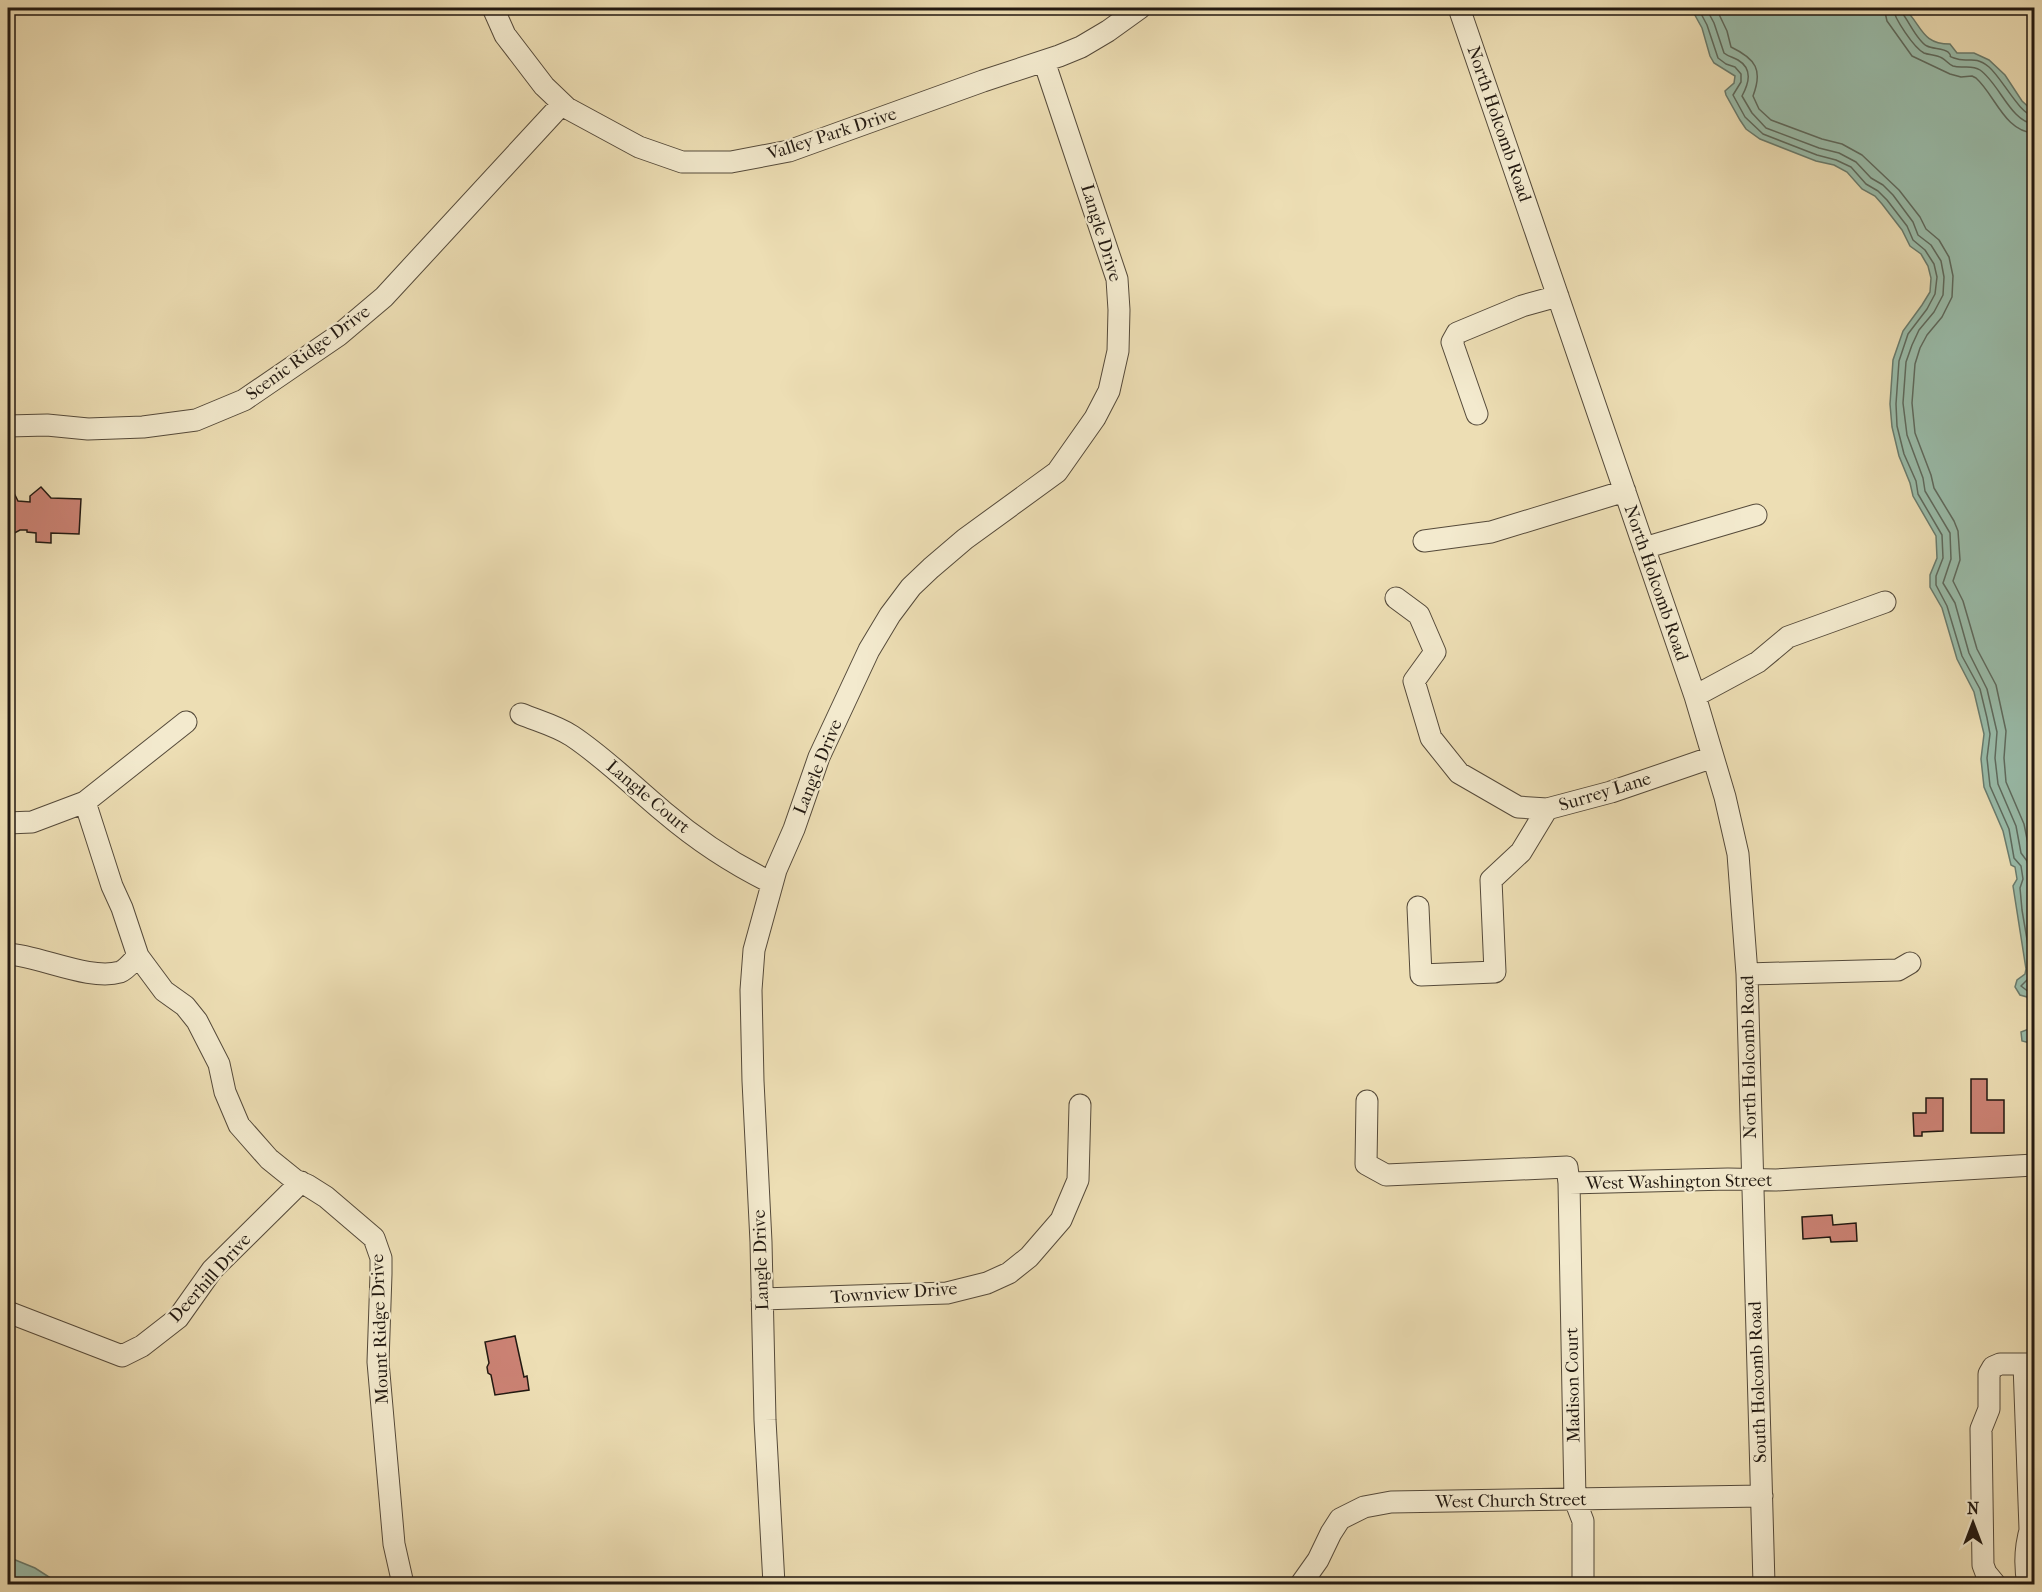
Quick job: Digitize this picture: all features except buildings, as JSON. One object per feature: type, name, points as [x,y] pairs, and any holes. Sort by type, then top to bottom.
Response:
[{"type":"street","name":"Valley Park Drive","points":[[493,8],[505,35],[544,86],[562,104],[639,147],[682,162],[731,162],[789,151],[1081,47],[1140,8]]},
{"type":"street","name":"North Holcomb Road","points":[[1459,8],[1695,696],[1725,796],[1738,854],[1748,974],[1752,1180]]},
{"type":"street","name":"Langle Drive","points":[[774,1584],[765,1420],[751,990],[754,951],[776,870],[794,829],[819,758],[869,650],[890,615],[911,587],[931,568],[965,540],[1058,472],[1095,418],[1109,391],[1118,351],[1117,279],[1044,61]]},
{"type":"street","name":"Scenic Ridge Drive","points":[[8,426],[47,425],[88,429],[143,427],[196,420],[244,400],[339,335],[384,297],[562,104]]},
{"type":"street","points":[[1477,414],[1452,342],[1457,333],[1522,306],[1558,296]]},
{"type":"street","points":[[1424,541],[1491,532],[1624,491]]},
{"type":"street","points":[[1644,548],[1756,515]]},
{"type":"street","name":"Surrey Lane","points":[[1396,598],[1419,615],[1435,652],[1414,681],[1431,738],[1460,773],[1518,807],[1547,809],[1611,792],[1713,757]]},
{"type":"street","points":[[1695,696],[1758,663],[1788,637],[1885,602]]},
{"type":"street","name":"Langle Court","points":[[521,714],[570,734],[711,849],[743,869],[772,883]]},
{"type":"street","points":[[8,823],[32,822],[85,802],[186,722]]},
{"type":"street","points":[[8,954],[103,974],[122,972],[138,956],[112,886],[85,802]]},
{"type":"street","points":[[1418,907],[1421,975],[1496,972],[1491,880],[1521,852],[1547,809]]},
{"type":"street","name":"Mount Ridge Drive","points":[[138,956],[164,991],[185,1006],[197,1021],[219,1064],[230,1104],[239,1125],[269,1159],[295,1180],[326,1197],[374,1238],[381,1258],[378,1362],[394,1544],[403,1584]]},
{"type":"street","points":[[1748,974],[1898,970],[1910,963]]},
{"type":"street","name":"West Washington Street","points":[[1367,1101],[1366,1164],[1386,1175],[1567,1167],[1569,1183],[1788,1179],[2034,1165]]},
{"type":"street","name":"Townview Drive","points":[[762,1299],[947,1293],[987,1283],[1009,1273],[1029,1257],[1060,1220],[1078,1180],[1080,1105]]},
{"type":"street","name":"South Holcomb Road","points":[[1752,1180],[1764,1584]]},
{"type":"street","name":"Deerhill Drive","points":[[8,1312],[122,1356],[142,1346],[178,1318],[212,1270],[301,1182]]},
{"type":"street","name":"Madison Court","points":[[1569,1183],[1575,1500],[1583,1521],[1583,1584]]},
{"type":"street","points":[[1995,1584],[1983,1565],[1981,1428],[1989,1409],[1989,1374],[1993,1367],[2000,1364],[2029,1364],[2032,1524],[2026,1554],[2028,1584]]},
{"type":"street","name":"West Church Street","points":[[1301,1584],[1318,1560],[1330,1533],[1340,1519],[1364,1507],[1391,1502],[1762,1496]]},
{"type":"water","points":[[1691,8],[1904,8],[1927,37],[1933,41],[1950,44],[1957,53],[1974,53],[1989,60],[2005,75],[2022,101],[2034,112],[2034,1009],[2027,997],[2020,995],[2015,987],[2017,980],[2025,974],[2026,969],[2013,886],[2017,879],[2015,867],[2011,865],[2003,831],[1984,787],[1981,759],[1984,734],[1974,692],[1957,659],[1942,608],[1930,587],[1930,575],[1937,558],[1936,536],[1913,496],[1892,427],[1890,404],[1893,360],[1903,331],[1930,292],[1931,278],[1928,266],[1921,254],[1910,246],[1902,230],[1882,204],[1875,196],[1862,189],[1847,172],[1834,165],[1816,161],[1760,139],[1746,129],[1725,91],[1734,83],[1735,76],[1714,63],[1702,28]]},
{"type":"water","points":[[2034,1027],[2034,1118],[2031,1081],[2033,1046],[2022,1041],[2021,1032]]},
{"type":"water","points":[[8,1557],[35,1568],[60,1584],[8,1584]]}]
